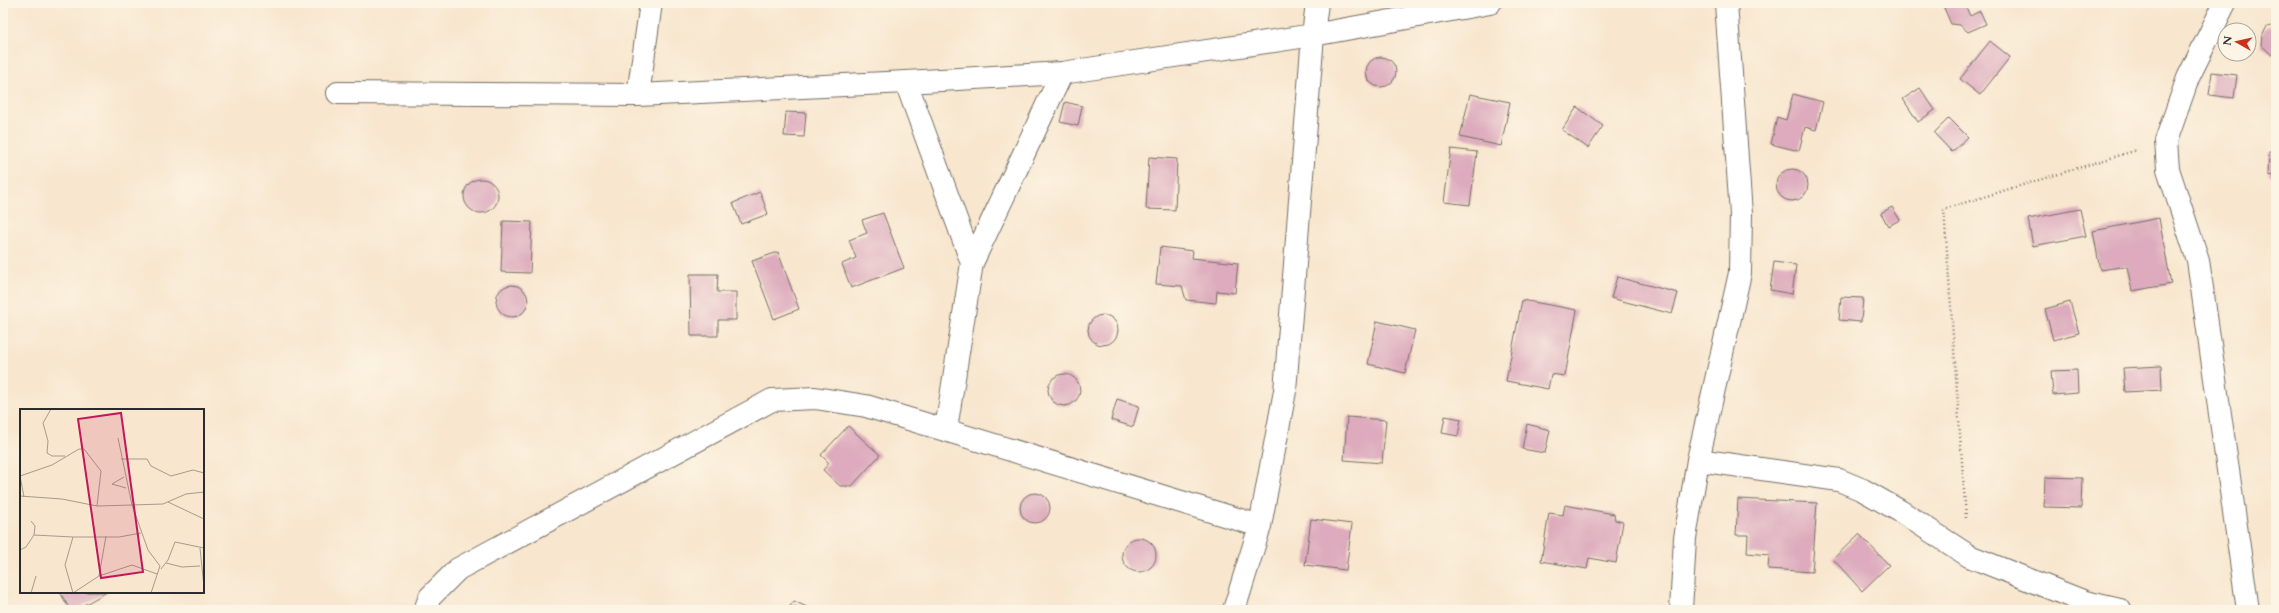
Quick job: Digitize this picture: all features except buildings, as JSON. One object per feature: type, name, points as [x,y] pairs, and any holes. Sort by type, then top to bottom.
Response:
[{"type":"street","points":[[638,95],[651,3]]},
{"type":"street","points":[[1234,610],[1260,526],[1285,391],[1316,3]]},
{"type":"street","points":[[338,93],[638,95],[1062,73],[1313,34],[1490,3]]},
{"type":"street","points":[[1681,610],[1685,538],[1698,460],[1740,273],[1741,214],[1726,3]]},
{"type":"street","points":[[2225,3],[2188,78],[2166,141],[2168,169],[2198,260],[2248,610]]},
{"type":"street","points":[[946,428],[972,263],[1062,73]]},
{"type":"street","points":[[906,82],[972,263]]},
{"type":"street","points":[[425,610],[430,598],[458,569],[772,400],[815,398],[866,406],[946,428],[1260,526]]},
{"type":"street","points":[[1698,460],[1839,480],[1862,490],[1900,511],[1969,556],[2085,602],[2120,610]]},
{"type":"path","points":[[1969,556],[1944,209],[2166,141]]}]
